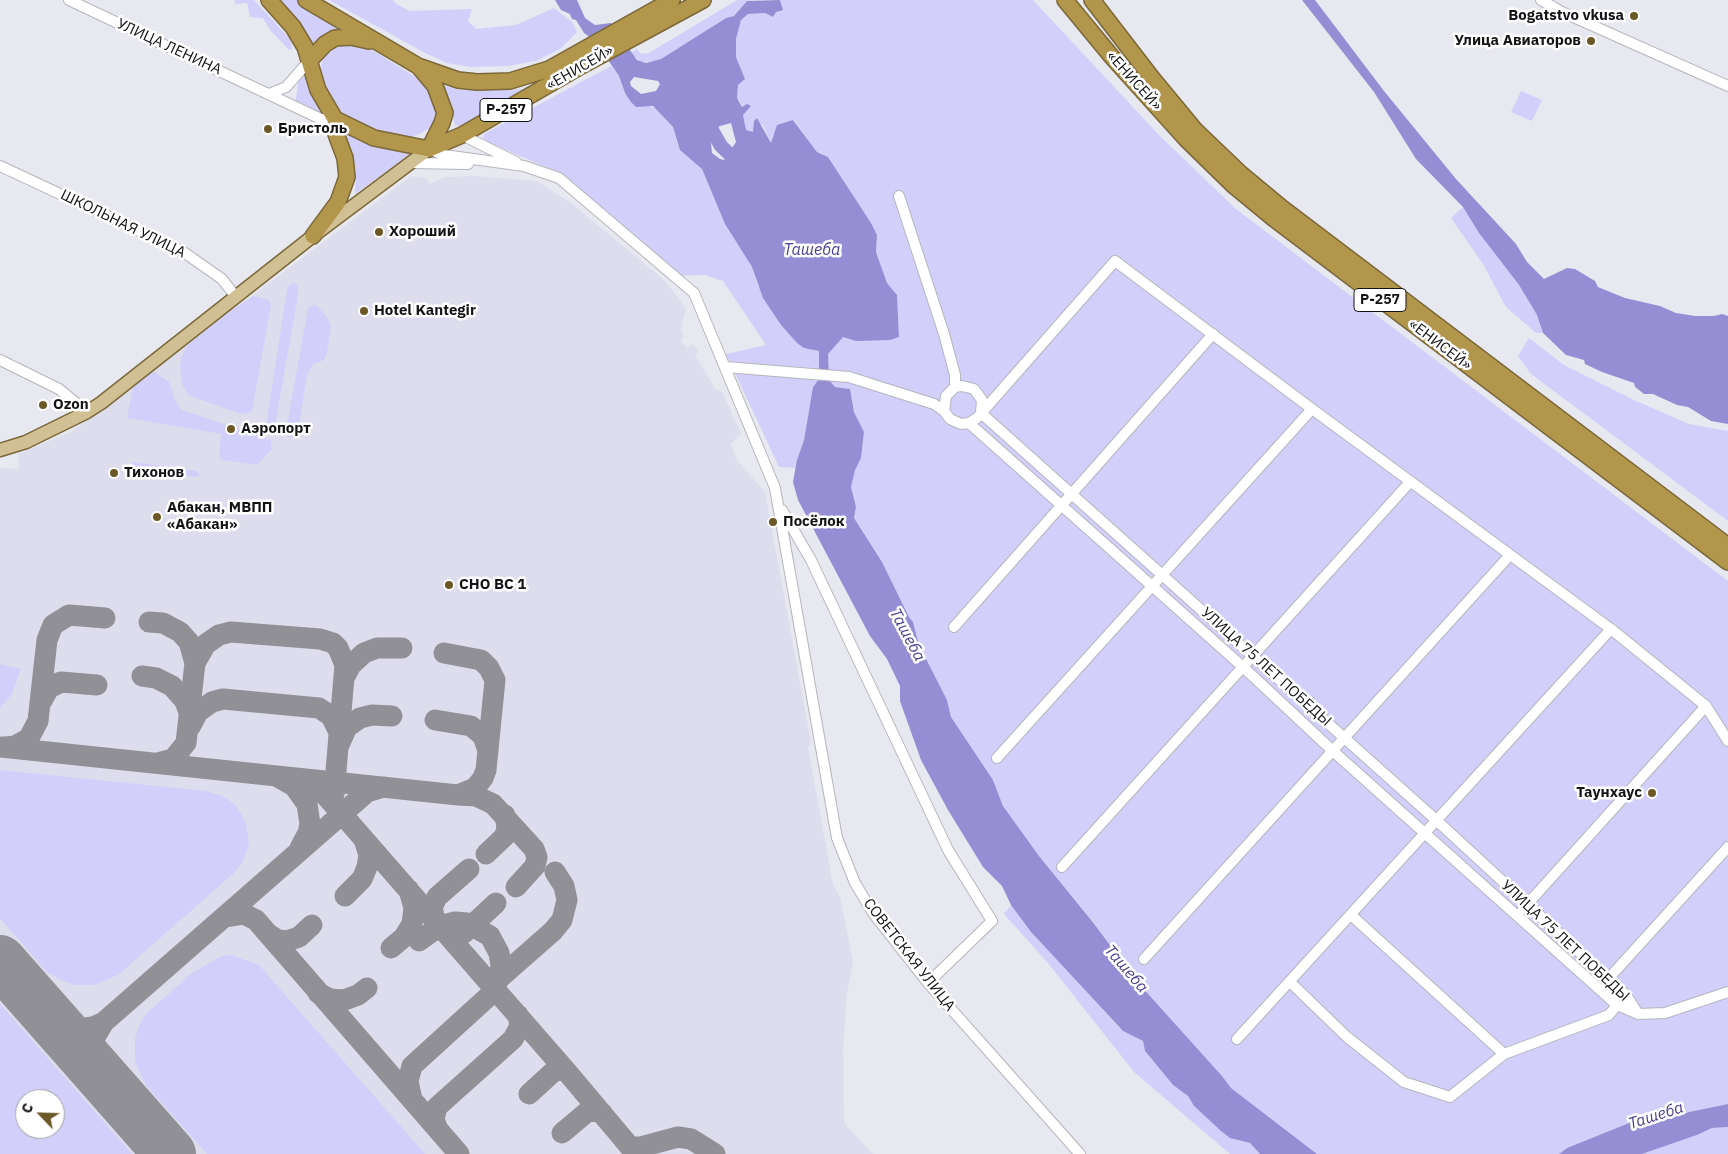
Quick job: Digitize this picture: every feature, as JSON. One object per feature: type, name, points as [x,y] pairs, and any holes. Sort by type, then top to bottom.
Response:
[{"type":"highway","points":[[269,0],[293,27],[309,61],[318,90],[335,118],[336,134],[347,167],[345,185],[333,210],[313,236]]},
{"type":"highway","name":"«ЕНИСЕЙ»","points":[[306,0],[418,66],[458,80],[477,82],[510,81],[578,60]]},
{"type":"highway","name":"«ЕНИСЕЙ»","points":[[636,28],[672,0]]},
{"type":"highway","name":"«ЕНИСЕЙ»","points":[[429,149],[462,135],[578,60],[636,28],[704,0]]},
{"type":"highway","name":"«ЕНИСЕЙ»","points":[[1065,0],[1112,57],[1180,132],[1233,185],[1312,248],[1728,562]]},
{"type":"highway","name":"«ЕНИСЕЙ»","points":[[1092,0],[1195,130],[1240,174],[1282,208],[1728,546]]},
{"type":"highway","name":"«ЕНИСЕЙ»","points":[[309,61],[329,41],[343,37],[363,40],[390,48]]},
{"type":"highway","name":"«ЕНИСЕЙ»","points":[[418,66],[435,86],[445,113],[442,124],[429,149]]},
{"type":"highway","points":[[335,118],[374,138],[429,149]]},
{"type":"main road","points":[[0,450],[26,442],[87,412],[126,385],[313,236],[429,149]]},
{"type":"street","name":"УЛИЦА ЛЕНИНА","points":[[69,0],[321,119],[335,118]]},
{"type":"street","points":[[1541,0],[1562,12],[1728,86]]},
{"type":"street","points":[[269,94],[286,87],[309,61]]},
{"type":"street","points":[[462,135],[524,166],[559,178],[694,293],[768,469],[779,505],[811,560],[948,850],[992,921],[928,984]]},
{"type":"street","points":[[429,149],[444,156],[524,166]]},
{"type":"street","points":[[411,163],[524,166]]},
{"type":"street","name":"ШКОЛЬНАЯ УЛИЦА","points":[[0,166],[182,251],[222,279],[236,297]]},
{"type":"street","points":[[899,196],[944,334],[955,375],[955,387]]},
{"type":"street","points":[[849,377],[934,404],[955,422],[969,423],[982,413],[1115,261],[1312,410],[1611,629],[1706,706],[1728,741]]},
{"type":"street","points":[[954,627],[1213,334]]},
{"type":"street","points":[[0,360],[59,389],[87,412]]},
{"type":"street","points":[[726,367],[834,374],[930,397],[946,396]]},
{"type":"street","points":[[944,411],[946,396],[955,387],[968,386],[974,389],[982,400],[982,413]]},
{"type":"street","points":[[997,758],[1312,410]]},
{"type":"street","name":"УЛИЦА 75 ЛЕТ ПОБЕДЫ","points":[[982,413],[1436,819],[1527,905],[1609,978],[1626,995],[1638,1014]]},
{"type":"street","name":"УЛИЦА 75 ЛЕТ ПОБЕДЫ","points":[[969,423],[1243,666],[1334,752],[1566,960],[1617,1005],[1638,1014]]},
{"type":"street","points":[[1062,866],[1410,482]]},
{"type":"street","name":"СОВЕТСКАЯ УЛИЦА","points":[[779,505],[788,569],[837,838],[855,883],[873,913],[928,984],[1080,1154]]},
{"type":"street","points":[[1144,959],[1334,752],[1510,555]]},
{"type":"street","points":[[1237,1039],[1611,629]]},
{"type":"street","points":[[1517,916],[1706,706]]},
{"type":"street","points":[[1609,978],[1728,847]]},
{"type":"street","points":[[1351,915],[1504,1054]]},
{"type":"street","points":[[1566,960],[1576,949]]},
{"type":"street","points":[[1290,982],[1347,1037],[1404,1082],[1450,1097],[1504,1054],[1609,1015],[1617,1005]]},
{"type":"street","points":[[1638,1014],[1664,1013],[1728,992]]},
{"type":"shaded area","points":[[235,0],[254,0],[291,40],[292,49],[289,50],[270,30],[263,18],[250,17],[247,3],[235,4]]},
{"type":"shaded area","points":[[277,0],[298,0],[358,34],[322,38],[311,46]]},
{"type":"shaded area","points":[[329,0],[393,0],[396,4],[410,11],[472,9],[468,21],[476,29],[516,25],[554,8],[572,22],[577,32],[560,49],[536,61],[508,66],[471,67],[447,63],[425,53]]},
{"type":"shaded area","points":[[737,0],[754,0],[747,1],[735,16],[726,18],[658,61],[641,62],[631,53],[637,49],[641,54],[649,53]]},
{"type":"shaded area","points":[[780,0],[1033,0],[1159,135],[1236,209],[1728,581],[1728,1104],[1689,1112],[1669,1119],[1639,1119],[1567,1148],[1559,1154],[1317,1154],[1231,1088],[1141,986],[1092,920],[1039,856],[1003,806],[993,780],[951,717],[947,700],[919,645],[913,622],[882,562],[854,518],[856,507],[851,487],[855,469],[861,458],[864,432],[854,412],[850,389],[835,387],[829,380],[827,354],[843,336],[899,337],[897,295],[887,283],[876,252],[877,235],[871,223],[828,157],[817,152],[794,120],[773,135],[771,144],[763,125],[754,121],[754,133],[746,130],[743,115],[746,111],[737,98],[738,85],[745,79],[736,57],[736,39],[741,20],[748,14],[765,13],[773,17],[781,4]]},
{"type":"shaded area","points":[[346,42],[367,47],[422,81],[430,89],[439,109],[436,125],[413,137],[401,138],[373,131],[347,118],[329,97],[321,78],[320,69],[325,52],[330,47]]},
{"type":"shaded area","points":[[611,66],[619,76],[625,93],[647,106],[658,109],[673,127],[678,144],[702,169],[725,224],[752,267],[757,283],[781,325],[797,343],[819,350],[819,379],[813,387],[804,440],[797,460],[797,468],[779,467],[726,354],[766,345],[723,281],[704,275],[676,276],[574,185],[550,169],[483,140],[484,134]]},
{"type":"shaded area","points":[[305,69],[324,117],[295,104],[299,78]]},
{"type":"shaded area","points":[[554,74],[461,127],[455,125],[450,108],[438,84],[460,90],[522,89]]},
{"type":"shaded area","points":[[1521,91],[1542,100],[1532,121],[1511,112]]},
{"type":"shaded area","points":[[339,130],[367,143],[411,154],[355,194],[356,171],[352,157]]},
{"type":"shaded area","points":[[411,176],[426,178],[430,184],[445,177],[475,176],[537,181],[571,203],[664,280],[686,308],[681,331],[684,337],[681,341],[687,348],[692,344],[698,351],[695,355],[716,390],[722,391],[741,434],[731,444],[736,459],[765,492],[811,742],[808,747],[833,885],[840,897],[853,962],[847,993],[843,1047],[844,1123],[873,1154],[0,1154],[0,468],[19,469],[18,454],[71,432]]},
{"type":"shaded area","points":[[1463,207],[1488,245],[1519,285],[1537,315],[1543,333],[1536,333],[1506,307],[1483,264],[1451,218]]},
{"type":"shaded area","points":[[293,283],[298,286],[298,295],[275,426],[270,430],[266,425],[286,296],[288,287]]},
{"type":"shaded area","points":[[253,296],[269,300],[271,305],[252,412],[241,414],[188,395],[182,384],[180,366],[187,346],[219,318]]},
{"type":"shaded area","points":[[315,304],[328,318],[331,326],[327,353],[324,360],[313,364],[307,375],[298,432],[296,437],[291,438],[288,437],[286,431],[308,308]]},
{"type":"shaded area","points":[[1529,338],[1564,365],[1634,400],[1689,424],[1728,431],[1728,521],[1531,374],[1518,356]]},
{"type":"shaded area","points":[[153,371],[169,382],[175,401],[182,410],[271,440],[272,449],[257,465],[223,460],[219,458],[221,434],[127,418],[133,387]]},
{"type":"shaded area","points":[[133,462],[197,471],[200,475],[195,477],[135,468],[131,465]]},
{"type":"shaded area","points":[[0,664],[21,669],[12,694],[0,708]]},
{"type":"shaded area","points":[[0,770],[206,791],[225,797],[237,807],[246,823],[249,844],[243,861],[234,873],[118,975],[94,985],[74,985],[47,972],[0,918]]},
{"type":"shaded area","points":[[1011,905],[1031,932],[1115,1023],[1123,1031],[1143,1041],[1145,1051],[1173,1085],[1188,1096],[1194,1106],[1230,1138],[1250,1143],[1260,1154],[1230,1154],[1134,1072],[1048,963],[1004,914]]},
{"type":"shaded area","points":[[231,955],[259,965],[425,1154],[207,1154],[145,1084],[135,1061],[135,1039],[139,1026],[147,1013],[192,973],[221,956]]},
{"type":"shaded area","points":[[0,1004],[132,1154],[0,1154]]},
{"type":"shaded area","points":[[1728,1127],[1728,1154],[1642,1154],[1712,1128]]},
{"type":"water","name":"Ташеба","points":[[555,0],[577,0],[585,18],[595,25],[611,23],[637,60],[646,63],[661,59],[726,18],[734,16],[747,1],[780,0],[783,10],[776,12],[773,17],[765,13],[748,14],[741,20],[736,39],[736,57],[745,79],[738,85],[737,98],[742,107],[747,104],[751,106],[743,115],[746,130],[753,132],[754,121],[757,118],[771,143],[777,125],[793,120],[817,152],[828,157],[877,235],[876,252],[887,283],[897,295],[899,337],[890,340],[856,341],[843,337],[828,354],[829,380],[835,387],[850,389],[854,412],[864,432],[861,458],[855,470],[851,487],[856,507],[854,518],[882,562],[913,622],[919,645],[947,700],[951,717],[993,780],[1003,806],[1039,856],[1092,921],[1141,986],[1231,1088],[1317,1154],[1260,1154],[1250,1143],[1230,1138],[1221,1131],[1194,1106],[1188,1096],[1173,1085],[1145,1051],[1143,1041],[1123,1031],[1031,932],[1011,905],[1002,886],[983,867],[948,810],[921,760],[900,701],[900,686],[887,659],[870,636],[798,500],[793,482],[797,460],[804,440],[813,387],[819,379],[819,351],[804,348],[797,343],[781,325],[763,298],[752,267],[725,224],[702,169],[680,150],[673,127],[653,106],[636,107],[631,102],[625,93],[619,76],[595,41],[584,33],[570,14],[561,10]],"holes":[[[634,77],[658,81],[660,84],[656,91],[641,94],[631,86],[630,82]],[[731,123],[736,142],[724,160],[712,153],[710,133],[720,126]]]},
{"type":"water","points":[[1302,0],[1315,0],[1384,91],[1456,179],[1516,244],[1527,262],[1544,279],[1567,268],[1575,269],[1595,281],[1598,287],[1625,298],[1660,306],[1676,313],[1695,316],[1722,314],[1728,316],[1728,424],[1711,421],[1688,407],[1677,405],[1653,394],[1644,394],[1635,387],[1634,383],[1602,372],[1585,364],[1584,360],[1566,355],[1543,333],[1537,315],[1519,285],[1479,233],[1463,207],[1416,159],[1374,92]]},
{"type":"water","name":"Ташеба","points":[[1728,1104],[1728,1127],[1712,1128],[1642,1154],[1559,1154],[1567,1148],[1639,1119],[1669,1119],[1689,1112]]},
{"type":"waterway","name":"Ташеба","points":[[704,116],[721,146],[742,166]]},
{"type":"taxiway","points":[[6,747],[15,746],[29,738],[38,721],[47,640],[53,625],[69,615],[105,618]]},
{"type":"taxiway","points":[[149,622],[163,623],[180,632],[189,642],[195,663],[186,743],[173,759],[158,763]]},
{"type":"taxiway","points":[[195,663],[206,644],[219,635],[231,632],[320,639],[333,643],[338,648],[345,665],[334,794]]},
{"type":"taxiway","points":[[344,678],[351,665],[364,653],[377,648],[402,648]]},
{"type":"taxiway","points":[[0,747],[458,795],[475,788],[483,778],[486,770],[495,680],[489,668],[481,660],[444,653]]},
{"type":"taxiway","points":[[142,676],[156,678],[172,686],[185,701],[190,716]]},
{"type":"taxiway","points":[[40,704],[49,688],[61,682],[97,685]]},
{"type":"taxiway","points":[[190,727],[198,712],[212,702],[223,699],[319,708],[331,716],[339,732]]},
{"type":"taxiway","points":[[339,745],[347,727],[360,718],[372,715],[392,716]]},
{"type":"taxiway","points":[[435,720],[471,726],[483,736],[488,751]]},
{"type":"taxiway","points":[[278,777],[294,786],[307,804],[310,824],[308,833],[300,848]]},
{"type":"taxiway","points":[[304,779],[315,784],[342,814],[636,1154]]},
{"type":"taxiway","points":[[44,1010],[64,1026],[78,1029],[93,1027],[104,1022],[367,792],[384,787]]},
{"type":"taxiway","points":[[458,795],[476,796],[493,804],[534,849],[537,857],[535,866],[516,887]]},
{"type":"taxiway","points":[[486,854],[505,836],[507,827],[505,815]]},
{"type":"taxiway","points":[[345,896],[362,879],[367,867],[369,855],[364,839]]},
{"type":"taxiway","points":[[435,920],[432,908],[437,897],[469,869]]},
{"type":"taxiway","points":[[495,982],[553,931],[562,920],[567,900],[564,886],[555,872]]},
{"type":"taxiway","points":[[391,948],[404,937],[412,924],[414,908],[409,890]]},
{"type":"taxiway","points":[[464,933],[496,903]]},
{"type":"taxiway","points":[[226,917],[244,914],[256,920],[459,1154]]},
{"type":"taxiway","points":[[412,1100],[408,1081],[412,1066],[490,995],[499,979],[501,965],[499,953],[490,936],[467,923],[455,922],[440,926],[419,941]]},
{"type":"taxiway","points":[[267,933],[278,940],[287,941],[299,937],[312,925]]},
{"type":"taxiway","points":[[318,993],[330,999],[344,1000],[358,995],[367,988]]},
{"type":"taxiway","points":[[438,1130],[434,1119],[437,1107],[513,1039],[520,1026],[518,1015]]},
{"type":"taxiway","points":[[102,1076],[95,1062],[93,1049],[95,1037],[104,1022]]},
{"type":"taxiway","points":[[529,1094],[553,1072],[560,1070],[567,1072]]},
{"type":"taxiway","points":[[562,1133],[587,1112],[602,1113]]},
{"type":"taxiway","points":[[630,1147],[641,1147],[678,1137],[691,1139],[715,1154]]},
{"type":"runway","points":[[0,961],[170,1154]]},
{"type":"place","name":"Bogatstvo vkusa","points":[[1634,16]]},
{"type":"place","name":"Улица Авиаторов","points":[[1591,41]]},
{"type":"place","name":"Бристоль","points":[[268,129]]},
{"type":"place","name":"Хороший","points":[[379,232]]},
{"type":"place","name":"Hotel Kantegir","points":[[364,311]]},
{"type":"place","name":"Ozon","points":[[43,405]]},
{"type":"place","name":"Аэропорт","points":[[231,429]]},
{"type":"place","name":"Тихонов","points":[[114,473]]},
{"type":"place","name":"Абакан, МВПП «Абакан»","points":[[157,517]]},
{"type":"place","name":"Посёлок","points":[[773,522]]},
{"type":"place","name":"СНО ВС 1","points":[[449,585]]},
{"type":"place","name":"Таунхаус","points":[[1652,793]]}]
